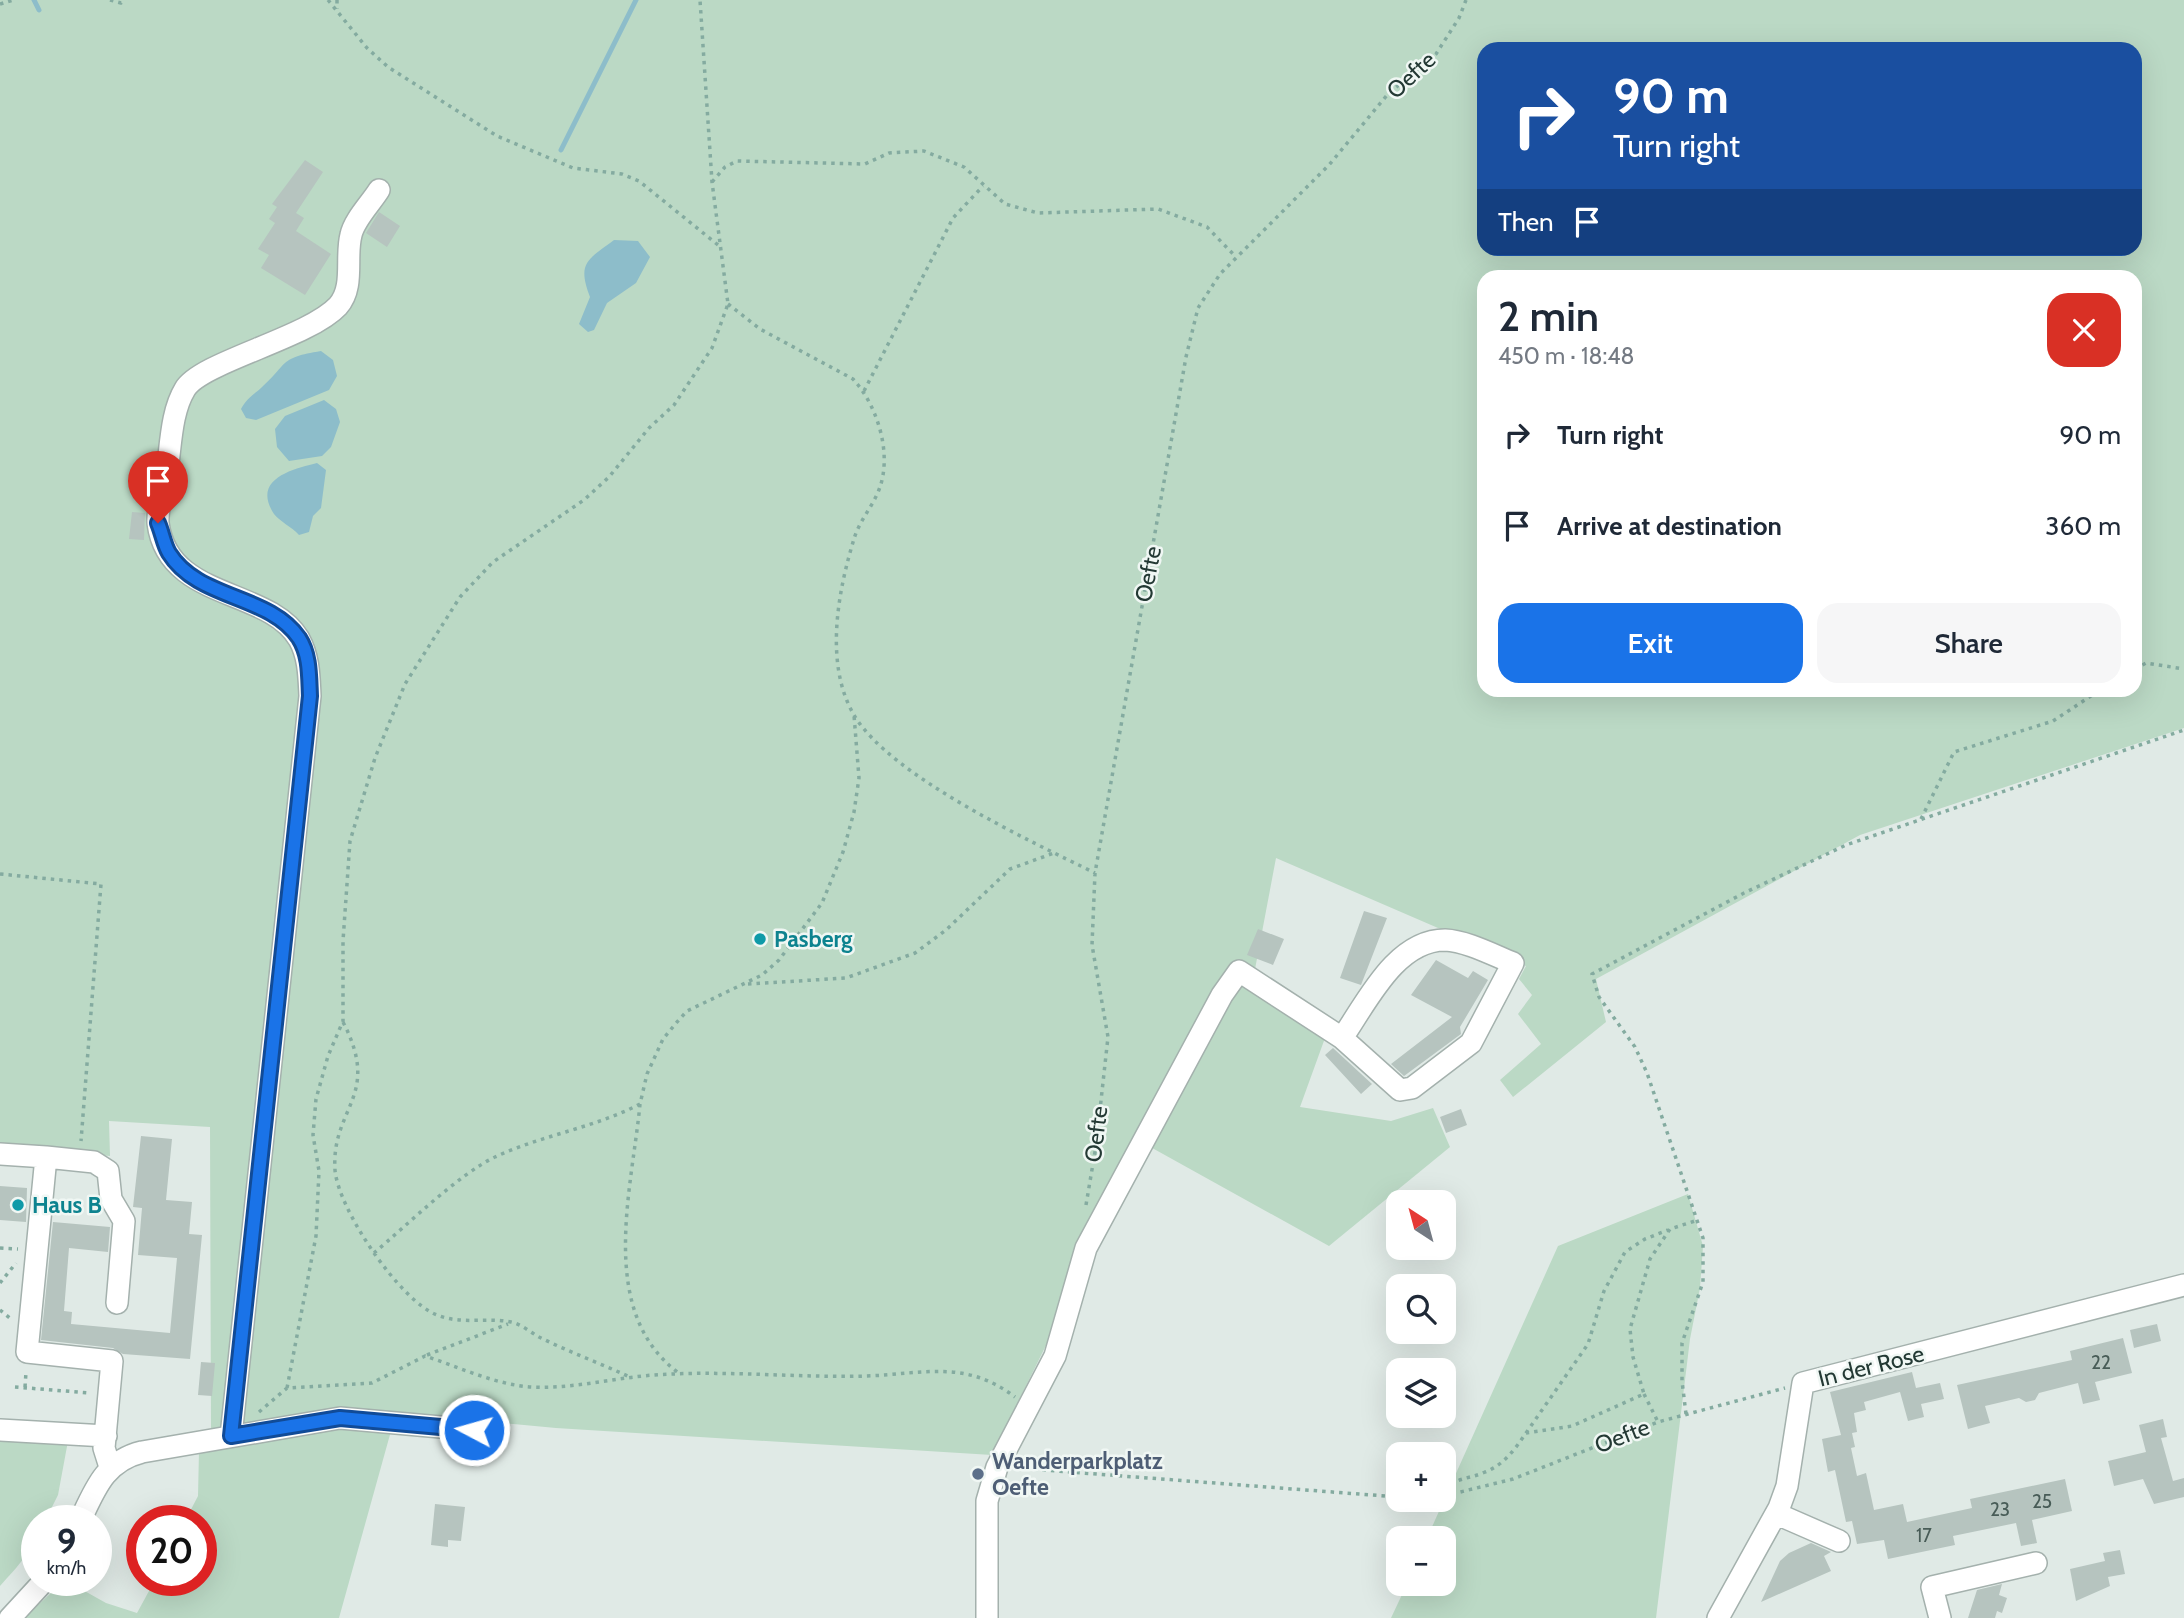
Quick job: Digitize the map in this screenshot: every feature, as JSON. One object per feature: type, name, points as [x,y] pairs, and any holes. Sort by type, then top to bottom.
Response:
[{"type":"street","points":[[231,1436],[310,696],[308,662],[299,638],[279,619],[192,578],[169,553],[158,523],[177,405],[187,386],[206,374],[310,326],[338,306],[347,288],[351,233],[379,190]]},
{"type":"street","points":[[1445,940],[1513,963],[1471,1042],[1412,1088],[1400,1090],[1342,1038],[1391,968],[1413,948],[1445,940]]},
{"type":"street","name":"Oefte","points":[[987,1618],[987,1502],[997,1467],[1055,1356],[1086,1248],[1213,1012],[1239,971],[1342,1038]]},
{"type":"street","points":[[0,1154],[79,1160],[101,1164],[108,1171],[111,1199],[124,1221],[117,1303]]},
{"type":"street","points":[[46,1157],[27,1352],[112,1361],[104,1448],[110,1467]]},
{"type":"street","name":"In der Rose","points":[[1718,1618],[1777,1514],[1787,1486],[1803,1383],[2184,1285]]},
{"type":"street","points":[[88,1505],[110,1467],[132,1455],[340,1418],[474,1430]]},
{"type":"street","points":[[0,1430],[107,1427]]},
{"type":"street","points":[[1777,1514],[1839,1541]]},
{"type":"street","points":[[1940,1618],[1932,1587],[2036,1563]]},
{"type":"street","points":[[10,1618],[30,1596]]},
{"type":"path","points":[[0,4],[13,0]]},
{"type":"path","points":[[110,0],[121,3],[124,0]]},
{"type":"path","points":[[328,0],[388,67],[498,136],[573,168],[622,174],[639,181],[718,245]]},
{"type":"path","points":[[337,0],[338,12]]},
{"type":"path","points":[[634,1379],[512,1322],[458,1321],[434,1314],[410,1295],[358,1230],[335,1171],[343,1125],[359,1086],[358,1061],[343,1021],[343,941],[350,841],[375,758],[405,684],[460,597],[493,562],[584,500],[610,477],[649,428],[674,405],[712,348],[728,304],[718,245],[712,182],[701,0]]},
{"type":"path","name":"Oefte","points":[[1085,1213],[1096,1146],[1108,1037],[1092,945],[1095,873],[1186,357],[1198,308],[1235,257],[1329,165],[1388,94],[1436,54],[1459,18],[1466,0]]},
{"type":"path","points":[[712,182],[724,167],[737,161],[865,164],[890,153],[924,151],[964,167],[1005,204],[1038,213],[1158,209],[1207,227],[1235,257]]},
{"type":"path","points":[[864,391],[953,218],[983,186]]},
{"type":"path","points":[[680,1374],[662,1361],[648,1341],[628,1287],[626,1208],[640,1104],[647,1074],[663,1039],[677,1022],[687,1011],[746,984],[779,960],[822,902],[832,883],[854,812],[859,778],[854,715],[841,679],[837,625],[841,592],[855,536],[881,485],[885,459],[880,432],[864,391],[853,379],[760,329],[728,304]]},
{"type":"path","points":[[2142,666],[2146,663],[2184,669]]},
{"type":"path","points":[[1921,819],[1954,752],[2053,721],[2090,697]]},
{"type":"path","points":[[854,715],[887,754],[979,814],[1095,873]]},
{"type":"path","points":[[1686,1414],[1682,1381],[1682,1343],[1699,1297],[1705,1258],[1698,1220],[1647,1073],[1635,1047],[1599,997],[1592,974],[1795,867],[1846,845],[2184,730]]},
{"type":"path","points":[[746,984],[846,978],[915,953],[946,930],[1010,869],[1055,853]]},
{"type":"path","points":[[0,874],[102,884],[79,1160]]},
{"type":"path","points":[[343,1021],[328,1056],[316,1099],[313,1135],[319,1171],[316,1236],[287,1388],[372,1383],[425,1356],[512,1322]]},
{"type":"path","points":[[374,1253],[493,1158],[537,1140],[611,1119],[640,1104]]},
{"type":"path","points":[[1456,1480],[1483,1473],[1497,1465],[1508,1457],[1526,1433],[1588,1344],[1604,1291],[1625,1252],[1645,1239],[1698,1220]]},
{"type":"path","points":[[1658,1422],[1644,1394],[1633,1357],[1630,1329],[1650,1259],[1670,1229]]},
{"type":"path","points":[[0,1283],[27,1249]]},
{"type":"path","points":[[425,1356],[507,1383],[556,1388],[680,1374],[864,1376],[943,1371],[973,1375],[997,1384],[1027,1408]]},
{"type":"path","name":"Oefte","points":[[1456,1493],[1513,1479],[1658,1422],[1803,1383]]},
{"type":"path","points":[[15,1387],[109,1395]]},
{"type":"path","points":[[1526,1433],[1572,1426],[1644,1394]]},
{"type":"path","points":[[997,1467],[1386,1495]]},
{"type":"green space","points":[[0,0],[2184,0],[2184,728],[1860,835],[1596,979],[1606,1022],[1513,1097],[1500,1080],[1541,1044],[1518,1014],[1532,995],[1519,979],[1526,966],[1276,858],[1252,985],[1325,1038],[1300,1107],[1391,1121],[1433,1108],[1450,1147],[1397,1190],[1386,1190],[1386,1199],[1329,1246],[1145,1144],[992,1455],[556,1428],[396,1413],[339,1618],[24,1618],[48,1596],[94,1596],[137,1613],[146,1596],[217,1596],[217,1505],[193,1505],[198,1496],[199,1451],[211,1433],[210,1127],[109,1121],[110,1156],[0,1145]]},
{"type":"green space","points":[[1688,1194],[1703,1246],[1700,1288],[1690,1339],[1656,1618],[1391,1618],[1401,1596],[1456,1596],[1456,1526],[1432,1526],[1439,1512],[1456,1512],[1456,1473],[1558,1246]]},
{"type":"green space","points":[[0,1438],[68,1441],[58,1495],[53,1505],[21,1505],[21,1561],[0,1586]]},
{"type":"water","points":[[614,240],[638,241],[650,257],[636,283],[607,303],[594,330],[588,332],[579,324],[590,297],[584,277],[585,269],[591,258]]},
{"type":"water","points":[[321,351],[333,360],[337,376],[329,390],[256,420],[246,418],[241,409],[245,402],[285,363],[297,356]]},
{"type":"water","points":[[324,400],[336,409],[340,422],[331,447],[322,456],[289,461],[277,447],[275,429],[285,416]]},
{"type":"water","points":[[317,463],[326,470],[321,508],[313,516],[309,532],[299,535],[274,514],[268,502],[268,492],[271,484],[278,478]]},
{"type":"building","points":[[305,160],[323,172],[296,213],[304,218],[296,231],[331,254],[305,295],[261,268],[269,255],[258,249],[275,223],[269,219],[277,207],[272,204]]},
{"type":"building","points":[[379,212],[400,226],[387,247],[366,233]]},
{"type":"building","points":[[132,512],[145,513],[144,540],[129,539]]},
{"type":"building","points":[[1364,911],[1387,918],[1361,985],[1340,978]]},
{"type":"building","points":[[1258,929],[1284,939],[1273,965],[1247,955]]},
{"type":"building","points":[[1436,960],[1468,978],[1473,971],[1488,980],[1460,1027],[1461,1034],[1404,1076],[1391,1064],[1452,1017],[1411,995]]},
{"type":"building","points":[[1333,1048],[1372,1084],[1361,1094],[1325,1055]]},
{"type":"building","points":[[1461,1109],[1467,1125],[1446,1133],[1440,1117]]},
{"type":"building","points":[[141,1136],[172,1139],[166,1200],[192,1202],[189,1234],[202,1235],[190,1359],[123,1354],[113,1348],[41,1340],[53,1222],[110,1227],[108,1252],[69,1248],[64,1311],[72,1312],[71,1324],[170,1333],[177,1258],[138,1255],[142,1208],[133,1207]]},
{"type":"building","name":"Haus B","points":[[0,1186],[27,1188],[26,1222],[0,1220]]},
{"type":"building","points":[[2157,1324],[2161,1341],[2134,1348],[2130,1330]]},
{"type":"building","points":[[2123,1338],[2132,1373],[2095,1382],[2100,1400],[2083,1404],[2078,1383],[2039,1393],[2035,1400],[2026,1402],[2019,1398],[1985,1406],[1990,1423],[1968,1429],[1957,1385],[2072,1360],[2070,1351]]},
{"type":"building","points":[[201,1362],[215,1363],[212,1396],[198,1395]]},
{"type":"building","points":[[1912,1372],[1916,1388],[1940,1383],[1944,1399],[1921,1404],[1924,1417],[1908,1421],[1900,1392],[1864,1402],[1866,1410],[1854,1413],[1857,1432],[1852,1433],[1855,1447],[1851,1448],[1857,1476],[1866,1473],[1874,1510],[1903,1504],[1907,1522],[1972,1508],[1970,1499],[2065,1479],[2072,1511],[2032,1520],[2037,1543],[2021,1546],[2016,1523],[1953,1536],[1955,1545],[1888,1559],[1884,1540],[1857,1544],[1852,1521],[1846,1522],[1835,1470],[1828,1472],[1822,1439],[1841,1435],[1830,1392]]},
{"type":"building","points":[[2163,1419],[2167,1437],[2161,1438],[2173,1481],[2184,1478],[2184,1497],[2154,1504],[2143,1479],[2114,1486],[2108,1461],[2146,1452],[2139,1425]]},
{"type":"building","points":[[483,1421],[496,1422],[494,1439],[485,1438],[487,1430]]},
{"type":"building","points":[[435,1504],[465,1507],[461,1541],[448,1540],[448,1547],[431,1545]]},
{"type":"building","points":[[1811,1543],[1831,1552],[1824,1556],[1831,1571],[1761,1602],[1780,1561],[1789,1553]]},
{"type":"building","points":[[2120,1550],[2125,1574],[2108,1577],[2110,1586],[2076,1601],[2070,1569],[2105,1561],[2103,1553]]},
{"type":"building","points":[[2002,1584],[1999,1595],[2007,1598],[2002,1613],[1997,1611],[1995,1618],[1968,1618],[1977,1590]]},
{"type":"waterway","points":[[34,0],[39,10]]},
{"type":"waterway","points":[[561,150],[636,0]]},
{"type":"place","name":"Pasberg","points":[[760,939]]},
{"type":"place","name":"Haus B","points":[[18,1205]]},
{"type":"place","name":"Wanderparkplatz Oefte","points":[[978,1474]]},
{"type":"route","points":[[158,523],[169,553],[192,578],[279,619],[299,638],[308,662],[310,696],[231,1436],[340,1418],[474,1430]]}]
